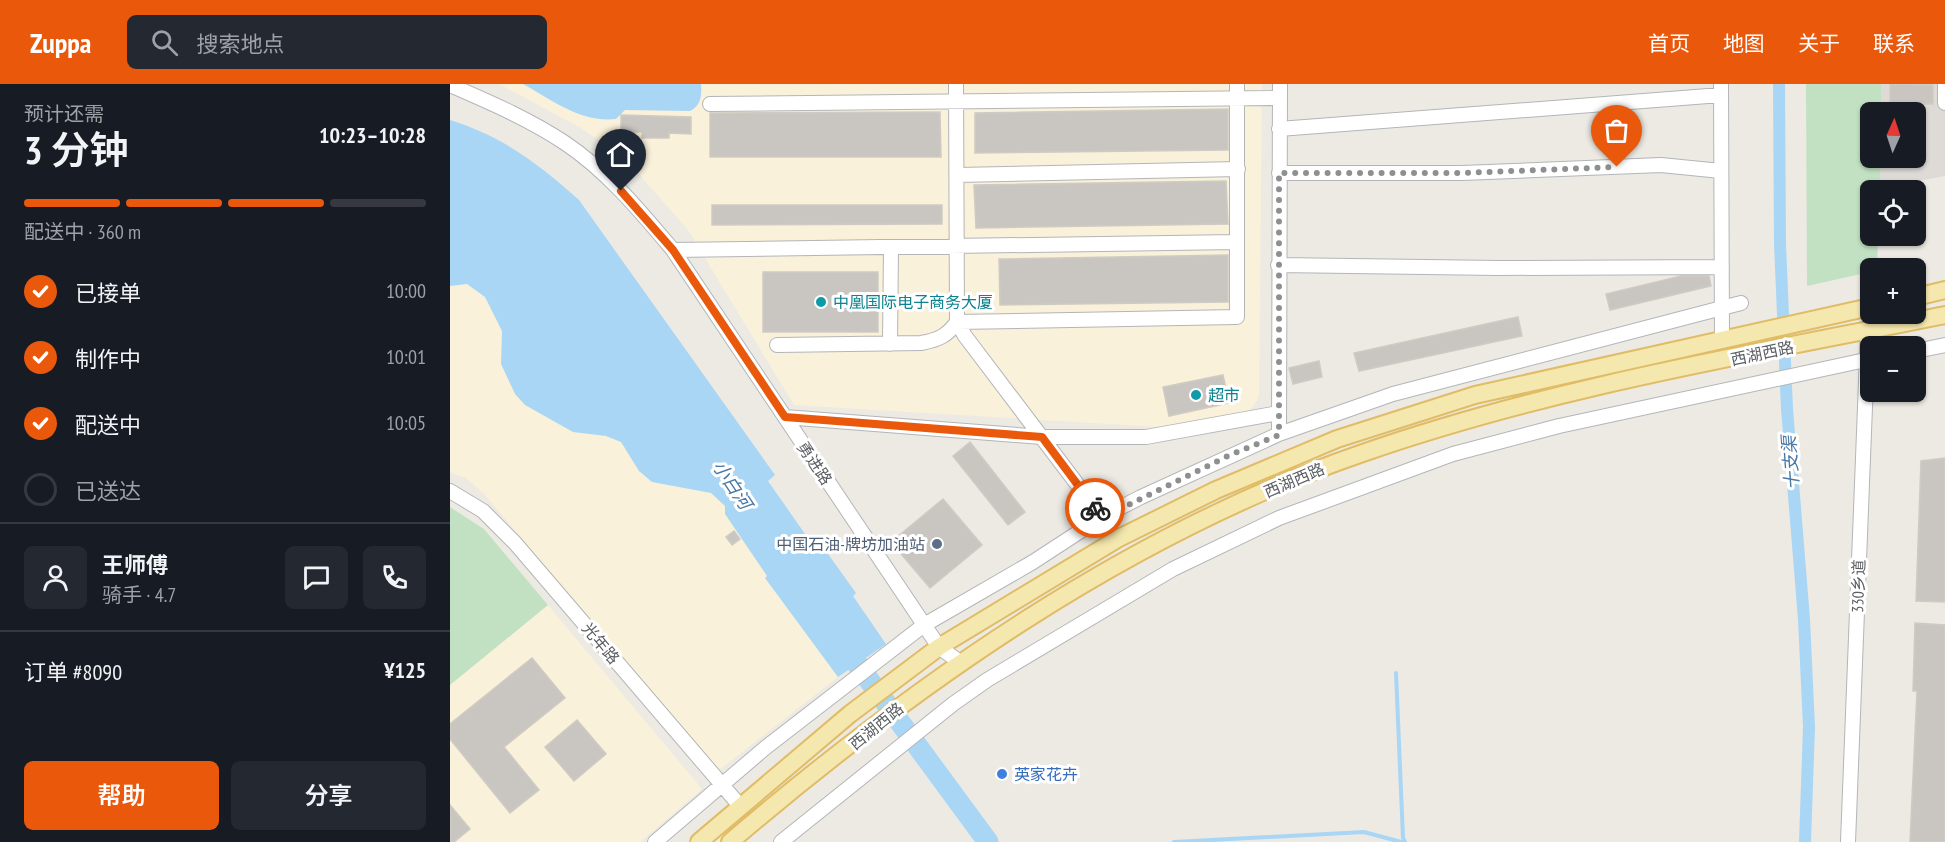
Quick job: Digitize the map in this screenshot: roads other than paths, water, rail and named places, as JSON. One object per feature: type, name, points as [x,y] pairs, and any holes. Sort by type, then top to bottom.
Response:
[{"type":"main road","points":[[1926,295],[1945,290]]},
{"type":"main road","name":"西湖西路","points":[[699,842],[850,714],[939,647],[1119,538],[1216,490],[1337,439],[1475,395],[1722,338],[1860,309]]},
{"type":"main road","name":"西湖西路","points":[[730,842],[926,686],[1062,597],[1167,538],[1279,485],[1358,454],[1455,423],[1530,403],[1945,315]]},
{"type":"street","points":[[957,84],[957,322],[965,336],[1102,518]]},
{"type":"street","points":[[957,322],[1237,317],[1237,84]]},
{"type":"street","points":[[1945,84],[1945,103]]},
{"type":"street","name":"勇进路","points":[[450,85],[512,112],[566,144],[606,176],[673,250],[939,647],[961,663]]},
{"type":"street","points":[[1279,129],[1721,89],[1722,338]]},
{"type":"street","points":[[710,104],[1237,99],[1280,91],[1279,435]]},
{"type":"street","points":[[1279,173],[1462,173],[1661,165],[1721,171]]},
{"type":"street","points":[[957,175],[1238,169]]},
{"type":"street","points":[[673,250],[1237,242]]},
{"type":"street","points":[[891,247],[891,344]]},
{"type":"street","points":[[1278,265],[1498,268],[1722,267]]},
{"type":"street","points":[[655,842],[765,748],[924,625],[1033,562],[1102,518],[1221,459],[1279,435],[1393,394],[1741,303]]},
{"type":"street","points":[[777,345],[891,344],[937,340],[950,333],[957,322]]},
{"type":"street","name":"330乡道","points":[[1868,330],[1868,336]]},
{"type":"street","points":[[1926,349],[1945,345]]},
{"type":"street","points":[[781,842],[953,704],[987,680],[1173,569],[1279,518],[1453,454],[1559,426],[1860,362]]},
{"type":"street","name":"330乡道","points":[[1848,842],[1867,402]]},
{"type":"street","points":[[785,417],[1042,437],[1146,437],[1273,414]]},
{"type":"street","name":"光年路","points":[[450,491],[483,510],[515,543],[741,807]]},
{"type":"water","points":[[523,84],[701,84],[701,92],[699,103],[690,111],[625,110],[616,119],[603,119],[567,109]]},
{"type":"water","points":[[450,120],[486,134],[519,152],[579,200],[775,475],[768,481],[812,544],[818,540],[856,593],[853,596],[886,644],[838,677],[765,578],[767,576],[725,514],[725,506],[711,493],[652,482],[639,471],[621,442],[606,436],[573,432],[525,405],[515,394],[501,364],[502,331],[485,297],[467,284],[450,286]]},
{"type":"waterway","name":"十支渠","points":[[1779,84],[1780,244],[1787,409],[1804,619],[1809,727],[1805,842]]},
{"type":"waterway","name":"小白河","points":[[841,642],[988,842]]},
{"type":"waterway","points":[[1396,673],[1405,842]]},
{"type":"waterway","points":[[1174,842],[1364,832],[1401,842]]},
{"type":"place","name":"中凰国际电子商务大厦","points":[[821,302]]},
{"type":"place","name":"超市","points":[[1196,395]]},
{"type":"place","name":"中国石油-牌坊加油站","points":[[937,544]]},
{"type":"place","name":"英家花卉","points":[[1002,774]]}]
